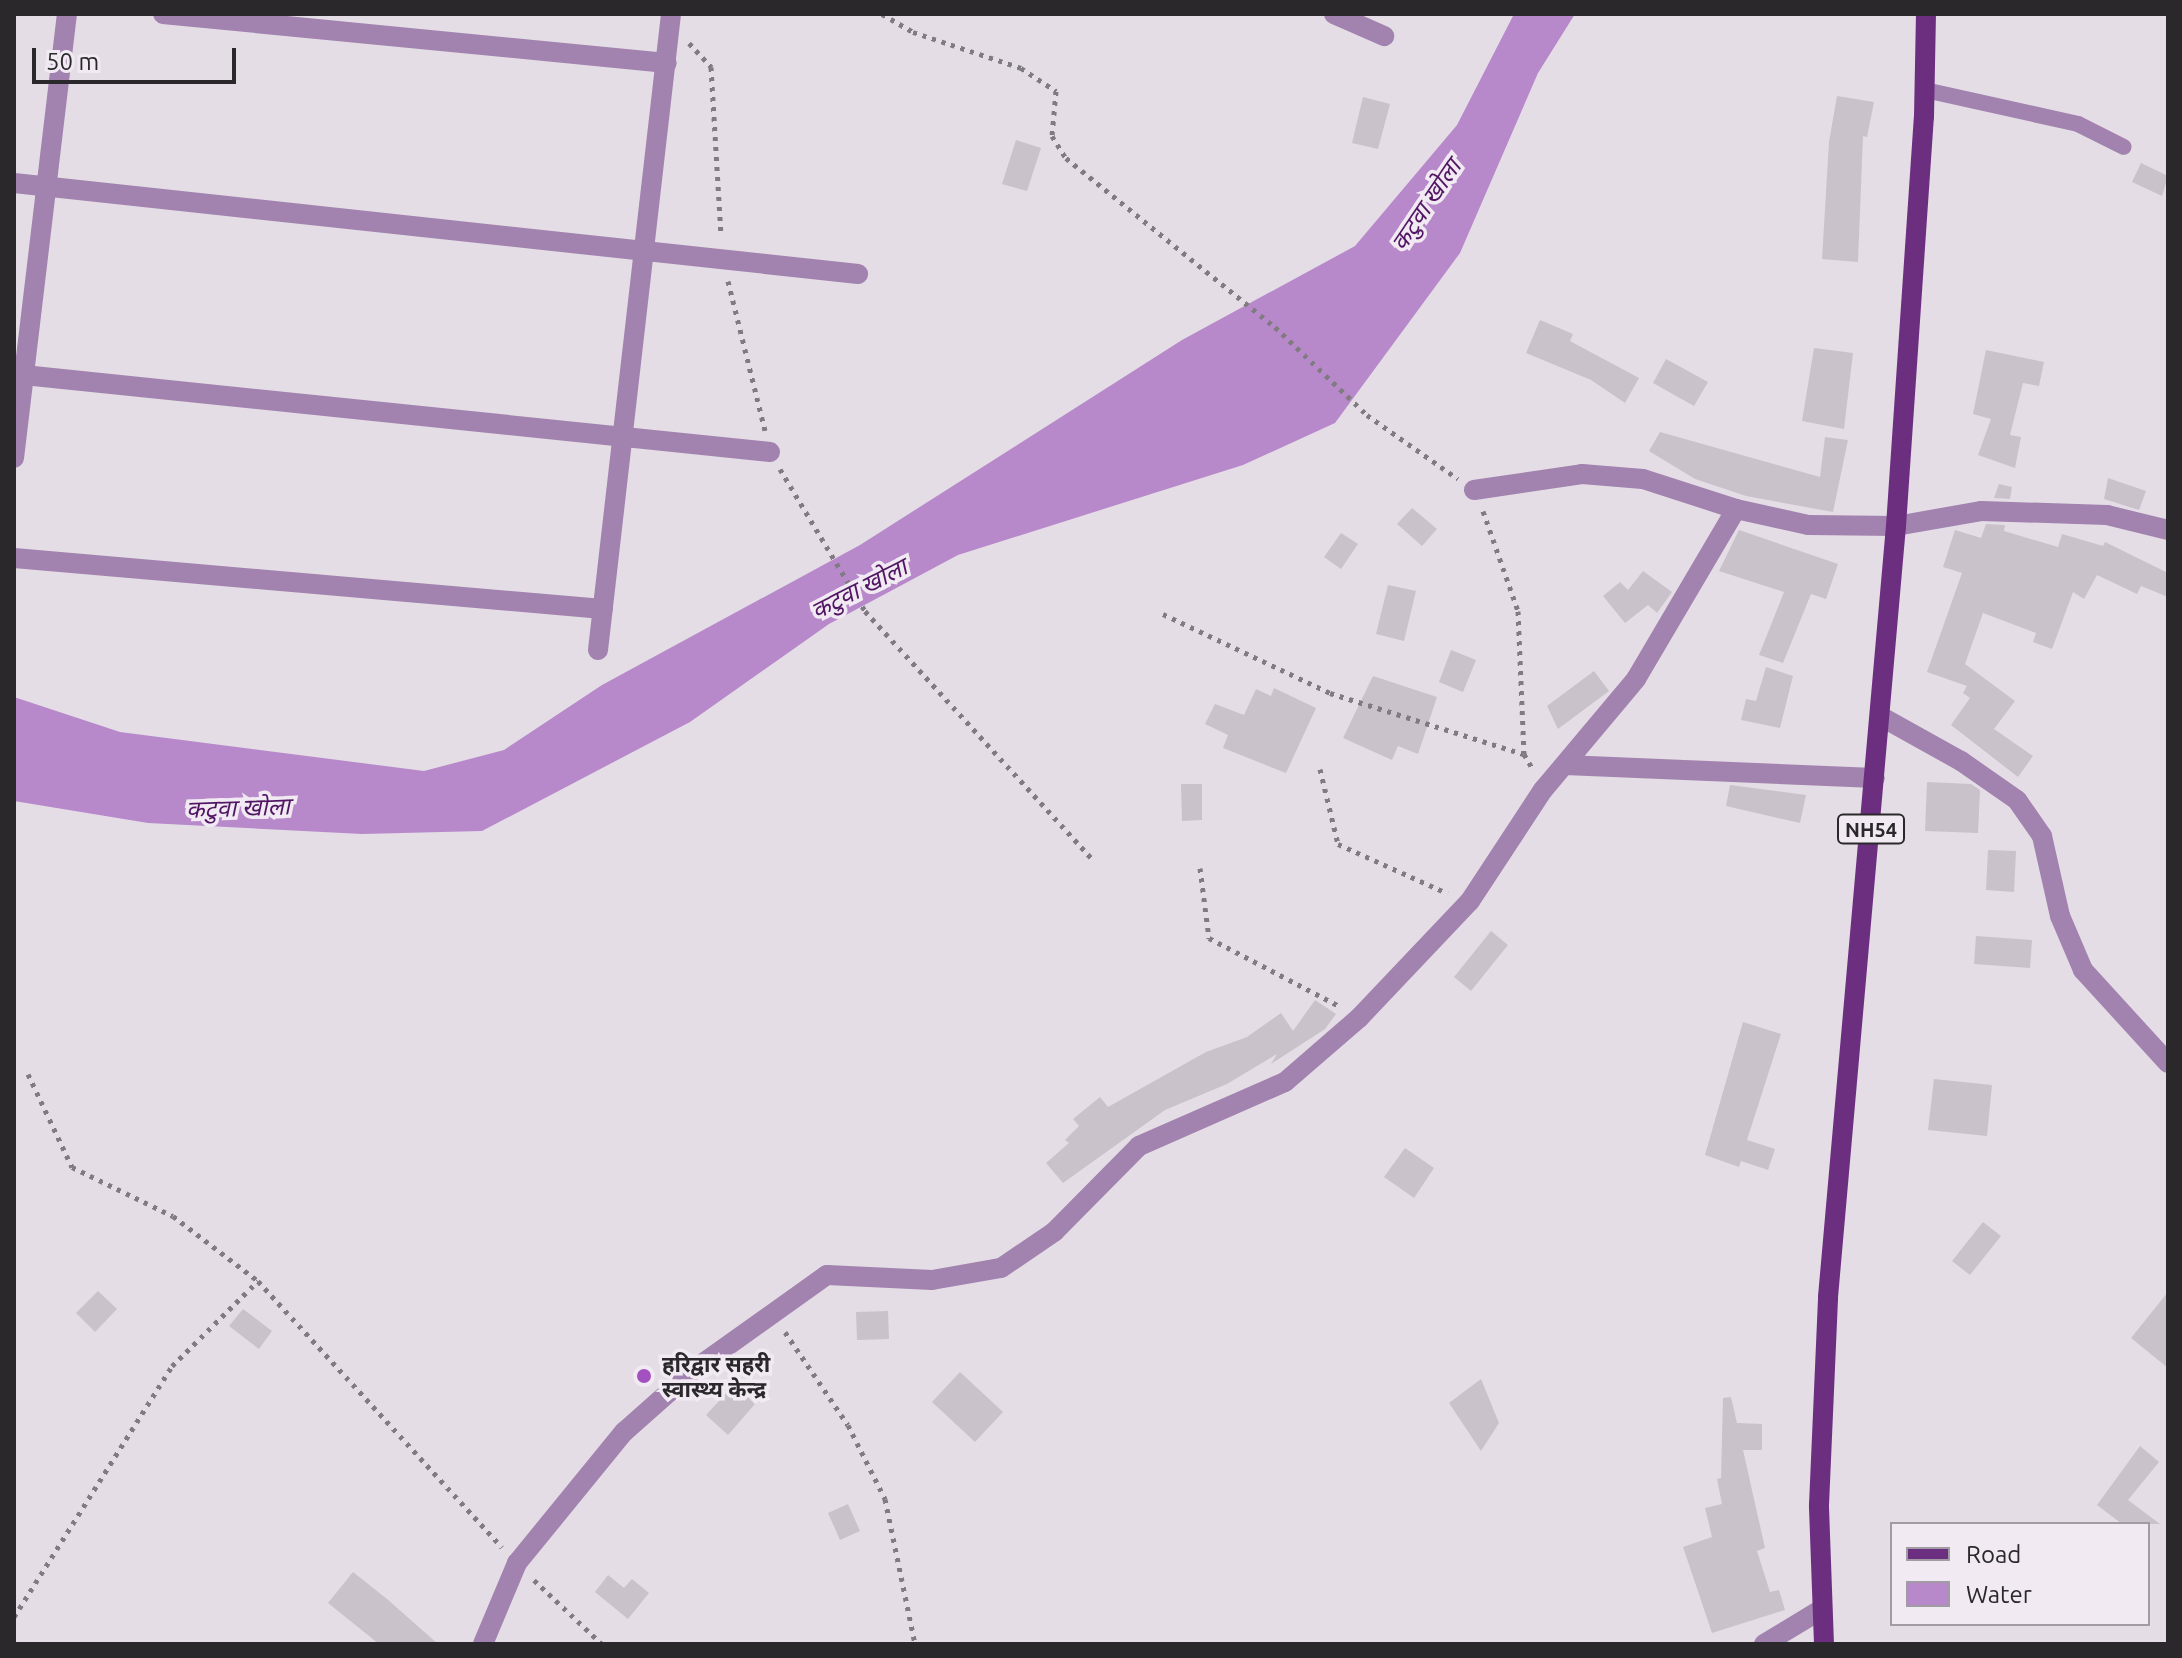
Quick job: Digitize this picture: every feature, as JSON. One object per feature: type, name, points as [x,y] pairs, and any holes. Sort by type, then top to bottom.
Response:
[{"type":"main road","name":"NH54","points":[[1824,1644],[1819,1505],[1828,1297],[1896,526],[1925,90],[1926,14]]},
{"type":"street","points":[[14,458],[19,374],[47,187],[67,14]]},
{"type":"street","points":[[163,14],[667,63]]},
{"type":"street","points":[[1334,14],[1384,36]]},
{"type":"street","points":[[598,650],[672,19]]},
{"type":"street","points":[[14,183],[858,274]]},
{"type":"street","points":[[19,374],[770,452]]},
{"type":"street","points":[[1474,490],[1582,474],[1643,479],[1736,509],[1808,525],[1896,526],[1981,511],[2107,515],[2168,530]]},
{"type":"street","points":[[483,1644],[517,1563],[624,1432],[695,1369],[827,1275],[932,1280],[1001,1268],[1054,1232],[1139,1146],[1285,1082],[1359,1018],[1470,901],[1543,790],[1636,679],[1736,509]]},
{"type":"street","points":[[14,558],[603,609]]},
{"type":"street","points":[[1880,716],[1961,761],[2017,800],[2042,836],[2060,916],[2083,970],[2168,1063]]},
{"type":"street","points":[[1565,765],[1875,778]]},
{"type":"street","points":[[1764,1644],[1822,1609]]},
{"type":"lane","points":[[1925,90],[2078,124],[2124,147]]},
{"type":"path","points":[[882,14],[913,32],[1021,68],[1056,91],[1052,136],[1066,158],[1275,327],[1367,415],[1474,490],[1499,546],[1518,611],[1524,754],[1543,790]]},
{"type":"path","points":[[672,19],[711,67],[722,259],[770,452],[834,564],[865,611],[1093,860]]},
{"type":"path","points":[[1163,614],[1330,693],[1524,754]]},
{"type":"path","points":[[1320,769],[1338,844],[1470,901]]},
{"type":"path","points":[[1200,868],[1209,938],[1359,1018]]},
{"type":"path","points":[[28,1074],[72,1167],[173,1216],[258,1281],[517,1563],[602,1644]]},
{"type":"path","points":[[14,1617],[172,1366],[258,1281]]},
{"type":"path","points":[[773,1315],[848,1425],[885,1499],[915,1644]]},
{"type":"water","name":"कटुवा खोला","points":[[1514,14],[1575,14],[1538,73],[1460,253],[1335,423],[1243,465],[958,555],[829,624],[690,722],[482,831],[362,834],[148,823],[14,801],[14,697],[120,732],[424,771],[504,750],[602,685],[860,545],[1182,340],[1355,246],[1457,125]]},
{"type":"building","points":[[1837,96],[1874,102],[1867,137],[1863,136],[1858,262],[1822,259],[1829,142]]},
{"type":"building","points":[[1363,97],[1390,104],[1378,149],[1352,143]]},
{"type":"building","points":[[1016,140],[1041,148],[1027,191],[1002,184]]},
{"type":"building","points":[[2141,163],[2168,176],[2162,196],[2132,182]]},
{"type":"building","points":[[1540,320],[1573,334],[1570,341],[1639,378],[1625,403],[1591,380],[1526,353]]},
{"type":"building","points":[[1814,348],[1853,353],[1844,429],[1802,421]]},
{"type":"building","points":[[1986,350],[2044,362],[2039,386],[2023,383],[2010,435],[2021,437],[2015,468],[1978,455],[1991,419],[1973,414]]},
{"type":"building","points":[[1666,359],[1708,382],[1694,406],[1653,383]]},
{"type":"building","points":[[1660,432],[1820,477],[1825,437],[1848,440],[1833,512],[1746,496],[1695,479],[1649,451]]},
{"type":"building","points":[[2108,478],[2146,491],[2139,510],[2104,499]]},
{"type":"building","points":[[1999,484],[2012,487],[2010,499],[1994,498]]},
{"type":"building","points":[[1412,508],[1437,529],[1422,546],[1397,524]]},
{"type":"building","points":[[1986,524],[2005,525],[2004,531],[2058,547],[2062,534],[2103,546],[2105,542],[2168,573],[2168,597],[2141,586],[2137,594],[2097,575],[2084,599],[2073,592],[2052,649],[2033,642],[2036,633],[1983,613],[1965,664],[2015,701],[1994,729],[2033,756],[2018,777],[1951,725],[1970,698],[1963,693],[1967,686],[1927,672],[1962,573],[1943,567],[1955,530],[1981,538]]},
{"type":"building","points":[[1739,530],[1838,564],[1826,599],[1811,594],[1783,663],[1759,655],[1784,592],[1719,571]]},
{"type":"building","points":[[1341,533],[1358,544],[1341,569],[1324,557]]},
{"type":"building","points":[[1643,571],[1672,592],[1657,613],[1648,605],[1625,623],[1603,596],[1620,582],[1628,590]]},
{"type":"building","points":[[1388,585],[1416,591],[1404,641],[1376,634]]},
{"type":"building","points":[[1451,650],[1476,660],[1463,692],[1439,682]]},
{"type":"building","points":[[1766,667],[1793,676],[1780,728],[1741,720],[1746,699],[1756,701]]},
{"type":"building","points":[[1594,671],[1609,691],[1558,729],[1547,706]]},
{"type":"building","points":[[1373,676],[1437,697],[1418,754],[1398,746],[1392,760],[1343,738]]},
{"type":"building","points":[[1274,688],[1316,708],[1286,773],[1223,748],[1228,735],[1205,724],[1215,704],[1244,715],[1256,689],[1271,696]]},
{"type":"building","points":[[1927,782],[1971,784],[1980,790],[1978,833],[1925,831]]},
{"type":"building","points":[[1181,784],[1202,784],[1202,820],[1182,821]]},
{"type":"building","points":[[1730,785],[1806,795],[1800,823],[1726,806]]},
{"type":"building","points":[[1988,850],[2016,851],[2014,892],[1986,890]]},
{"type":"building","points":[[1491,931],[1508,945],[1471,991],[1454,977]]},
{"type":"building","points":[[1976,936],[2032,940],[2030,968],[1974,964]]},
{"type":"building","points":[[1315,1000],[1336,1014],[1325,1029],[1271,1064],[1277,1054],[1227,1084],[1165,1110],[1063,1183],[1046,1163],[1069,1143],[1065,1140],[1079,1126],[1073,1119],[1100,1097],[1108,1107],[1206,1052],[1247,1037],[1281,1013],[1293,1031]]},
{"type":"building","points":[[1743,1022],[1781,1034],[1747,1140],[1775,1149],[1768,1170],[1741,1161],[1739,1167],[1705,1155]]},
{"type":"building","points":[[1934,1079],[1992,1085],[1987,1136],[1928,1130]]},
{"type":"building","points":[[1405,1148],[1434,1168],[1414,1198],[1384,1177]]},
{"type":"building","points":[[1983,1222],[2001,1236],[1970,1275],[1952,1261]]},
{"type":"building","points":[[98,1291],[117,1309],[95,1332],[76,1313]]},
{"type":"building","points":[[2168,1292],[2168,1368],[2131,1338]]},
{"type":"building","points":[[243,1309],[272,1331],[259,1349],[229,1326]]},
{"type":"building","points":[[888,1311],[889,1339],[857,1340],[856,1312]]},
{"type":"building","points":[[960,1372],[1003,1412],[975,1442],[932,1402]]},
{"type":"building","points":[[1481,1379],[1499,1423],[1481,1451],[1449,1403]]},
{"type":"building","points":[[734,1385],[755,1404],[728,1435],[706,1415]]},
{"type":"building","points":[[1731,1397],[1737,1423],[1762,1424],[1762,1450],[1743,1450],[1765,1548],[1757,1551],[1770,1592],[1779,1590],[1785,1610],[1712,1633],[1683,1547],[1712,1537],[1705,1508],[1722,1504],[1717,1479],[1721,1478],[1723,1398]]},
{"type":"building","points":[[2140,1446],[2159,1462],[2128,1500],[2160,1524],[2119,1522],[2097,1505]]},
{"type":"building","points":[[848,1504],[860,1531],[840,1540],[828,1513]]},
{"type":"building","points":[[353,1572],[438,1644],[379,1644],[328,1603]]},
{"type":"building","points":[[608,1575],[624,1588],[632,1579],[649,1593],[628,1619],[595,1592]]},
{"type":"place","name":"हरिद्वार सहरी स्वास्थ्य केन्द्र","points":[[644,1376]]}]
